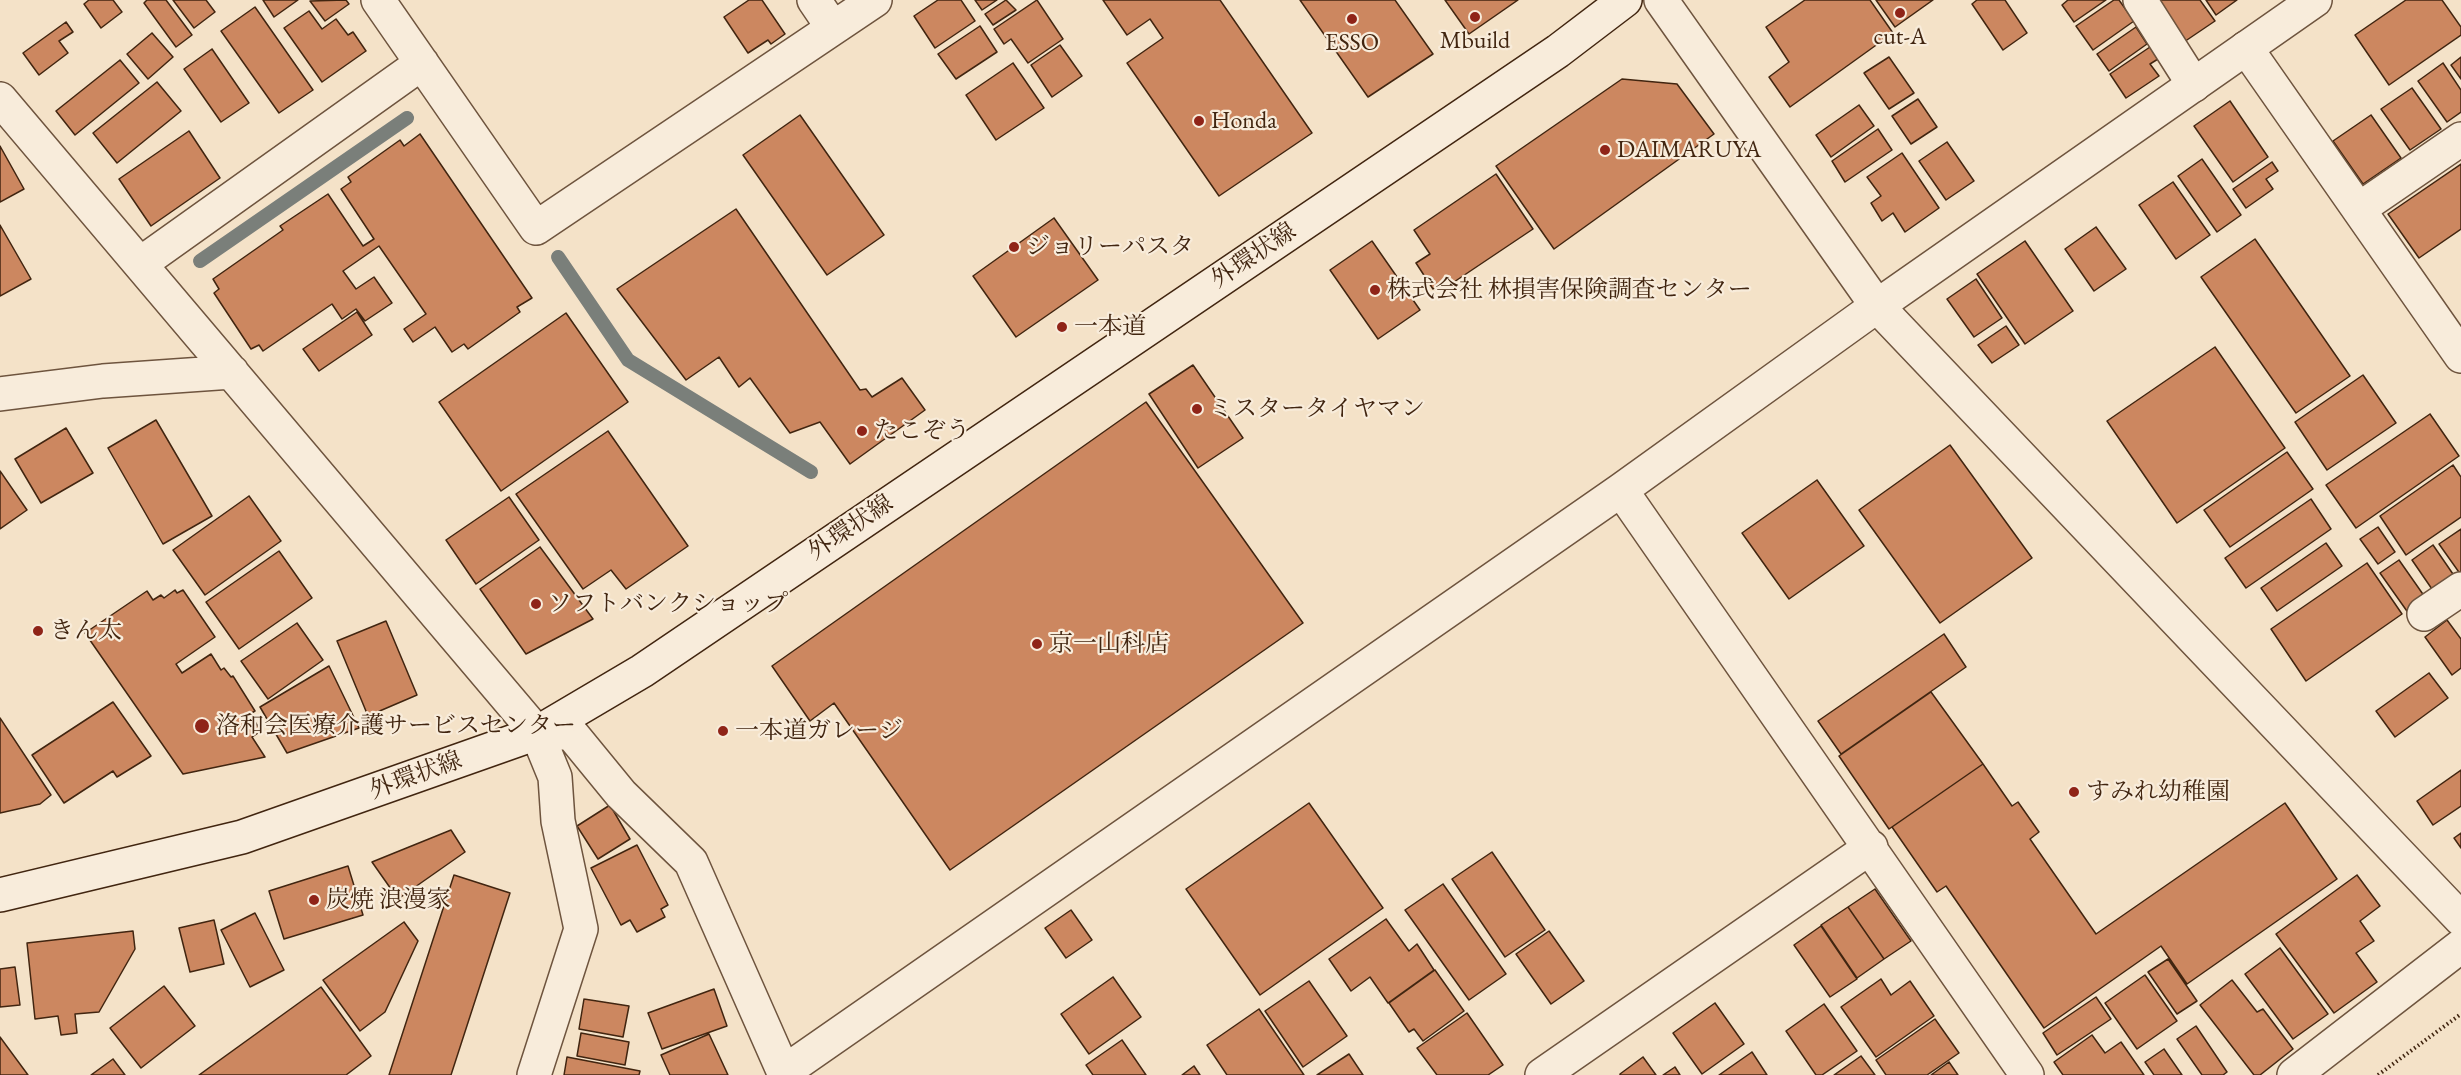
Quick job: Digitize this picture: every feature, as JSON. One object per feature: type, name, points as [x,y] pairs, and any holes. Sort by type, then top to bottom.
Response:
[{"type":"street","points":[[378,0],[536,228],[875,0]]},
{"type":"street","points":[[814,0],[833,28]]},
{"type":"street","name":"外環状線","points":[[0,895],[242,837],[537,733],[642,671],[1558,51],[1624,0]]},
{"type":"street","points":[[1661,0],[1877,306],[2461,919]]},
{"type":"street","points":[[2140,0],[2194,85]]},
{"type":"street","points":[[537,733],[571,733],[621,794],[691,862],[784,1074],[1622,490],[1877,306],[2315,0]]},
{"type":"street","points":[[2246,48],[2461,356]]},
{"type":"street","points":[[140,264],[422,63]]},
{"type":"street","points":[[4,111],[140,264],[537,733],[555,777],[558,821],[581,929],[534,1075]]},
{"type":"street","points":[[2359,209],[2461,139]]},
{"type":"street","points":[[0,394],[103,381],[232,372]]},
{"type":"street","points":[[1622,490],[2026,1075]]},
{"type":"street","points":[[2424,614],[2461,589]]},
{"type":"street","points":[[1542,1075],[1871,848]]},
{"type":"street","points":[[2294,1075],[2461,946]]},
{"type":"path","points":[[2378,1075],[2461,1014]]},
{"type":"building","points":[[89,0],[113,0],[122,12],[101,28],[84,4]]},
{"type":"building","points":[[147,0],[166,0],[192,35],[176,47],[144,3]]},
{"type":"building","points":[[173,0],[206,0],[215,12],[194,28]]},
{"type":"building","points":[[263,0],[298,0],[274,17]]},
{"type":"building","points":[[346,0],[349,4],[325,21],[310,1]]},
{"type":"building","points":[[749,0],[762,0],[785,34],[771,44],[768,40],[748,53],[724,17]]},
{"type":"building","points":[[938,0],[961,0],[975,21],[935,48],[914,16]]},
{"type":"building","points":[[975,0],[997,0],[982,10]]},
{"type":"building","points":[[1006,0],[1016,10],[993,25],[985,14]]},
{"type":"building","points":[[1037,0],[1063,39],[1028,63],[1011,39],[1004,44],[994,29]]},
{"type":"building","points":[[1103,0],[1220,0],[1312,133],[1219,196],[1127,63],[1163,38],[1150,19],[1127,35]]},
{"type":"building","points":[[1300,0],[1395,0],[1433,54],[1368,97]]},
{"type":"building","name":"Mbuild","points":[[1445,0],[1518,0],[1469,34]]},
{"type":"building","points":[[1805,0],[1870,0],[1893,33],[1790,107],[1769,77],[1789,62],[1766,27]]},
{"type":"building","name":"cut-A","points":[[1876,0],[1933,0],[1895,27]]},
{"type":"building","points":[[1977,0],[2005,0],[2027,33],[2003,50],[1972,4]]},
{"type":"building","points":[[2068,0],[2106,0],[2074,22],[2062,5]]},
{"type":"building","points":[[2114,0],[2119,0],[2134,21],[2093,50],[2076,26]]},
{"type":"building","points":[[2151,0],[2200,0],[2215,21],[2181,44]]},
{"type":"building","points":[[2206,0],[2237,0],[2216,15]]},
{"type":"building","points":[[2406,0],[2442,0],[2461,27],[2461,35],[2389,85],[2355,35]]},
{"type":"building","points":[[255,7],[313,90],[279,113],[221,31]]},
{"type":"building","points":[[309,11],[322,29],[336,19],[348,35],[353,32],[366,51],[322,82],[284,28]]},
{"type":"building","points":[[66,22],[73,32],[59,41],[68,53],[39,75],[23,53]]},
{"type":"building","points":[[980,26],[997,52],[956,79],[938,54]]},
{"type":"building","points":[[2136,27],[2147,44],[2109,71],[2097,54]]},
{"type":"building","points":[[152,33],[173,57],[148,79],[127,54]]},
{"type":"building","points":[[1060,45],[1082,76],[1052,97],[1031,65]]},
{"type":"building","points":[[2150,47],[2158,59],[2150,64],[2159,76],[2126,98],[2110,74]]},
{"type":"building","points":[[212,49],[249,103],[221,122],[184,69]]},
{"type":"building","points":[[1889,57],[1914,93],[1889,109],[1864,73]]},
{"type":"building","points":[[2461,57],[2461,79],[2451,65]]},
{"type":"building","points":[[120,60],[139,83],[75,135],[56,111]]},
{"type":"building","points":[[1013,63],[1044,108],[996,140],[966,95]]},
{"type":"building","points":[[2443,63],[2461,90],[2461,112],[2447,122],[2418,81]]},
{"type":"building","name":"DAIMARUYA","points":[[1622,79],[1677,84],[1714,134],[1554,249],[1496,166]]},
{"type":"building","points":[[157,82],[181,111],[117,163],[93,133]]},
{"type":"building","points":[[2412,88],[2441,129],[2410,150],[2381,109]]},
{"type":"building","points":[[1918,99],[1937,127],[1911,144],[1892,116]]},
{"type":"building","points":[[2230,101],[2268,157],[2233,182],[2194,126]]},
{"type":"building","points":[[1859,105],[1874,126],[1831,157],[1816,135]]},
{"type":"building","points":[[800,115],[884,235],[827,275],[743,155]]},
{"type":"building","points":[[2371,115],[2401,158],[2363,184],[2333,141]]},
{"type":"building","points":[[1878,129],[1892,150],[1845,182],[1832,161]]},
{"type":"building","points":[[189,131],[220,178],[151,226],[119,179]]},
{"type":"building","points":[[420,134],[532,298],[517,307],[520,312],[468,349],[464,344],[452,352],[435,327],[413,342],[404,329],[426,314],[379,246],[343,271],[356,289],[374,277],[392,303],[365,321],[356,309],[342,319],[332,304],[263,351],[259,345],[251,349],[214,293],[219,289],[213,279],[283,230],[280,226],[328,194],[363,246],[374,239],[341,189],[351,182],[348,177],[400,140],[404,146]]},
{"type":"building","points":[[1947,142],[1974,181],[1946,200],[1919,161]]},
{"type":"building","points":[[0,146],[24,189],[0,202]]},
{"type":"building","points":[[1902,153],[1939,208],[1905,232],[1893,213],[1882,221],[1871,203],[1881,196],[1867,177]]},
{"type":"building","points":[[2202,159],[2241,215],[2217,232],[2178,176]]},
{"type":"building","points":[[2272,162],[2278,171],[2266,179],[2273,189],[2246,208],[2233,189]]},
{"type":"building","points":[[2461,164],[2461,229],[2419,258],[2388,214]]},
{"type":"building","points":[[1496,174],[1533,229],[1451,284],[1447,279],[1433,289],[1416,263],[1430,254],[1414,230]]},
{"type":"building","points":[[2173,182],[2210,235],[2176,259],[2139,205]]},
{"type":"building","points":[[736,209],[860,390],[866,389],[872,397],[902,378],[925,410],[850,464],[820,422],[790,433],[750,378],[739,387],[719,357],[686,380],[617,289]]},
{"type":"building","points":[[1054,218],[1098,280],[1016,337],[973,276]]},
{"type":"building","points":[[0,225],[31,279],[0,296]]},
{"type":"building","points":[[2096,227],[2126,269],[2094,291],[2065,249]]},
{"type":"building","points":[[2255,239],[2350,376],[2296,413],[2201,277]]},
{"type":"building","name":"株式会社 林損害保険調査センター","points":[[1372,241],[1420,310],[1378,339],[1330,270]]},
{"type":"building","points":[[2025,241],[2073,311],[2025,344],[1977,274]]},
{"type":"building","points":[[1976,279],[2002,318],[1974,337],[1947,299]]},
{"type":"building","points":[[357,312],[372,335],[319,371],[303,349]]},
{"type":"building","points":[[566,313],[628,402],[501,491],[439,402]]},
{"type":"building","points":[[2006,326],[2019,345],[1992,363],[1978,345]]},
{"type":"building","points":[[2215,347],[2285,448],[2177,523],[2107,421]]},
{"type":"building","points":[[1193,365],[1243,438],[1198,468],[1149,394]]},
{"type":"building","points":[[2363,375],[2396,423],[2327,470],[2295,422]]},
{"type":"building","name":"京一山科店","points":[[1146,402],[1303,623],[950,870],[834,703],[810,721],[772,666]]},
{"type":"building","points":[[2430,414],[2459,456],[2356,528],[2326,485]]},
{"type":"building","points":[[156,420],[212,516],[163,544],[108,448]]},
{"type":"building","points":[[66,428],[93,473],[41,503],[15,459]]},
{"type":"building","points":[[608,431],[688,546],[626,589],[611,570],[583,589],[516,494]]},
{"type":"building","points":[[1950,445],[2032,558],[1940,623],[1859,510]]},
{"type":"building","points":[[2287,452],[2313,489],[2230,547],[2204,510]]},
{"type":"building","points":[[2453,465],[2461,477],[2461,517],[2406,555],[2380,516]]},
{"type":"building","points":[[0,471],[27,510],[0,529]]},
{"type":"building","points":[[1817,480],[1864,546],[1789,599],[1742,533]]},
{"type":"building","points":[[249,496],[281,541],[205,595],[173,550]]},
{"type":"building","points":[[509,497],[539,540],[476,584],[446,540]]},
{"type":"building","points":[[2311,499],[2331,529],[2246,588],[2225,558]]},
{"type":"building","points":[[2378,527],[2395,552],[2378,564],[2360,539]]},
{"type":"building","points":[[2461,529],[2461,575],[2439,544]]},
{"type":"building","points":[[2326,543],[2342,566],[2277,611],[2261,588]]},
{"type":"building","points":[[2433,545],[2455,577],[2434,592],[2412,560]]},
{"type":"building","name":"ソフトバンクショップ","points":[[540,547],[593,619],[526,654],[480,589]]},
{"type":"building","points":[[279,551],[312,598],[239,649],[206,602]]},
{"type":"building","points":[[2399,560],[2427,600],[2409,614],[2380,573]]},
{"type":"building","points":[[2367,563],[2402,614],[2306,681],[2271,629]]},
{"type":"building","points":[[175,590],[177,593],[183,590],[215,637],[176,664],[182,673],[211,654],[221,670],[224,668],[231,677],[233,676],[255,711],[250,714],[261,731],[252,737],[265,757],[183,774],[85,633],[147,591],[153,600],[161,595],[164,598]]},
{"type":"building","points":[[2447,620],[2461,639],[2461,668],[2452,675],[2425,637]]},
{"type":"building","points":[[386,621],[417,695],[368,716],[337,641]]},
{"type":"building","points":[[297,623],[323,660],[268,699],[241,661]]},
{"type":"building","points":[[1944,634],[1966,667],[1841,754],[1818,721]]},
{"type":"building","points":[[329,666],[359,728],[287,753],[260,707]]},
{"type":"building","points":[[2429,673],[2448,698],[2395,737],[2376,711]]},
{"type":"building","points":[[1931,692],[1983,764],[1889,829],[1839,756]]},
{"type":"building","points":[[113,702],[151,756],[117,777],[113,771],[64,803],[32,755]]},
{"type":"building","points":[[0,718],[51,795],[40,804],[0,813]]},
{"type":"building","points":[[1983,764],[2012,806],[2018,802],[2039,832],[2030,839],[2096,934],[2285,803],[2337,879],[2187,984],[2161,946],[2044,1028],[1946,886],[1937,892],[1892,827]]},
{"type":"building","points":[[2461,770],[2461,806],[2433,825],[2417,801]]},
{"type":"building","points":[[1309,803],[1383,908],[1260,995],[1186,889]]},
{"type":"building","points":[[610,805],[630,839],[598,859],[577,826]]},
{"type":"building","points":[[451,830],[465,852],[398,899],[372,862]]},
{"type":"building","points":[[2461,833],[2461,848],[2454,838]]},
{"type":"building","points":[[637,845],[668,905],[661,909],[665,917],[637,932],[630,920],[621,925],[591,868]]},
{"type":"building","points":[[1492,852],[1545,930],[1505,957],[1452,879]]},
{"type":"building","points":[[348,866],[363,915],[284,939],[269,891]]},
{"type":"building","points":[[454,875],[510,893],[451,1075],[389,1075]]},
{"type":"building","points":[[2357,875],[2380,906],[2360,921],[2374,941],[2356,953],[2377,982],[2334,1013],[2276,934]]},
{"type":"building","points":[[1443,884],[1506,974],[1469,1000],[1405,910]]},
{"type":"building","points":[[1875,889],[1911,941],[1884,959],[1848,907]]},
{"type":"building","points":[[1848,907],[1884,959],[1857,978],[1821,925]]},
{"type":"building","points":[[1071,910],[1092,940],[1066,958],[1045,928]]},
{"type":"building","points":[[255,913],[284,970],[250,987],[221,930]]},
{"type":"building","points":[[1386,919],[1409,951],[1417,944],[1434,970],[1388,1003],[1370,977],[1351,991],[1329,959]]},
{"type":"building","points":[[214,920],[224,964],[190,972],[179,928]]},
{"type":"building","points":[[404,922],[418,941],[385,1012],[360,1031],[323,980]]},
{"type":"building","points":[[1821,926],[1857,979],[1830,997],[1794,945]]},
{"type":"building","points":[[133,931],[135,949],[99,1012],[75,1014],[77,1033],[61,1035],[58,1016],[35,1019],[27,943]]},
{"type":"building","points":[[1549,931],[1584,981],[1551,1004],[1516,954]]},
{"type":"building","points":[[2280,948],[2328,1014],[2293,1039],[2245,974]]},
{"type":"building","points":[[2168,959],[2197,1001],[2177,1014],[2148,972]]},
{"type":"building","points":[[15,967],[20,1005],[0,1007],[0,969]]},
{"type":"building","points":[[1435,970],[1464,1011],[1423,1041],[1414,1029],[1409,1032],[1389,1003]]},
{"type":"building","points":[[2145,975],[2177,1021],[2137,1049],[2105,1003]]},
{"type":"building","points":[[1113,977],[1141,1017],[1089,1054],[1061,1014]]},
{"type":"building","points":[[1881,979],[1891,995],[1910,981],[1934,1016],[1876,1057],[1841,1007]]},
{"type":"building","points":[[2232,980],[2257,1012],[2263,1009],[2293,1049],[2260,1075],[2254,1075],[2200,1005]]},
{"type":"building","points":[[1309,981],[1347,1036],[1303,1067],[1265,1011]]},
{"type":"building","points":[[164,986],[195,1026],[141,1068],[110,1028]]},
{"type":"building","points":[[321,987],[371,1056],[346,1075],[199,1075]]},
{"type":"building","points":[[714,989],[727,1026],[662,1049],[648,1013]]},
{"type":"building","points":[[2096,997],[2111,1019],[2057,1055],[2043,1033]]},
{"type":"building","points":[[584,999],[629,1006],[623,1037],[579,1029]]},
{"type":"building","points":[[1715,1003],[1744,1044],[1702,1074],[1673,1033]]},
{"type":"building","points":[[1824,1004],[1857,1051],[1822,1075],[1816,1075],[1786,1031]]},
{"type":"building","points":[[1259,1009],[1304,1075],[1227,1075],[1207,1045]]},
{"type":"building","points":[[1467,1013],[1503,1065],[1488,1075],[1437,1075],[1417,1048]]},
{"type":"building","points":[[1935,1019],[1959,1053],[1927,1075],[1886,1075],[1876,1060]]},
{"type":"building","points":[[2196,1026],[2227,1072],[2223,1075],[2202,1075],[2177,1039]]},
{"type":"building","points":[[581,1033],[629,1042],[625,1065],[577,1056]]},
{"type":"building","points":[[709,1034],[728,1075],[670,1075],[661,1055]]},
{"type":"building","points":[[2092,1035],[2105,1053],[2121,1042],[2144,1075],[2063,1075],[2054,1062]]},
{"type":"building","points":[[0,1037],[28,1075],[0,1075]]},
{"type":"building","points":[[1122,1040],[1146,1075],[1093,1075],[1086,1065]]},
{"type":"building","points":[[2164,1049],[2182,1075],[2154,1075],[2145,1062]]},
{"type":"building","points":[[1752,1052],[1767,1075],[1719,1075]]},
{"type":"building","points":[[1349,1054],[1363,1075],[1317,1075]]},
{"type":"building","points":[[1861,1056],[1875,1075],[1834,1075]]},
{"type":"building","points":[[567,1057],[640,1071],[639,1075],[564,1075]]},
{"type":"building","points":[[1643,1057],[1656,1075],[1620,1075],[1620,1074]]},
{"type":"building","points":[[113,1059],[125,1075],[91,1075]]},
{"type":"building","points":[[1949,1062],[1958,1075],[1931,1075]]},
{"type":"building","points":[[1194,1066],[1200,1075],[1182,1075]]},
{"type":"building","points":[[1675,1067],[1680,1075],[1663,1075]]},
{"type":"waterway","points":[[200,261],[407,118]]},
{"type":"waterway","points":[[558,257],[628,360],[811,472]]},
{"type":"place","name":"cut-A","points":[[1900,13]]},
{"type":"place","name":"Mbuild","points":[[1475,17]]},
{"type":"place","name":"ESSO","points":[[1352,19]]},
{"type":"place","name":"Honda","points":[[1199,121]]},
{"type":"place","name":"DAIMARUYA","points":[[1605,150]]},
{"type":"place","name":"ジョリーパスタ","points":[[1014,247]]},
{"type":"place","name":"株式会社 林損害保険調査センター","points":[[1375,290]]},
{"type":"place","name":"一本道","points":[[1062,327]]},
{"type":"place","name":"ミスタータイヤマン","points":[[1197,409]]},
{"type":"place","name":"たこぞう","points":[[862,431]]},
{"type":"place","name":"ソフトバンクショップ","points":[[536,604]]},
{"type":"place","name":"きん太","points":[[38,631]]},
{"type":"place","name":"京一山科店","points":[[1037,644]]},
{"type":"place","name":"洛和会医療介護サービスセンター","points":[[202,726]]},
{"type":"place","name":"一本道ガレージ","points":[[723,731]]},
{"type":"place","name":"すみれ幼稚園","points":[[2074,792]]},
{"type":"place","name":"炭焼 浪漫家","points":[[314,900]]}]
